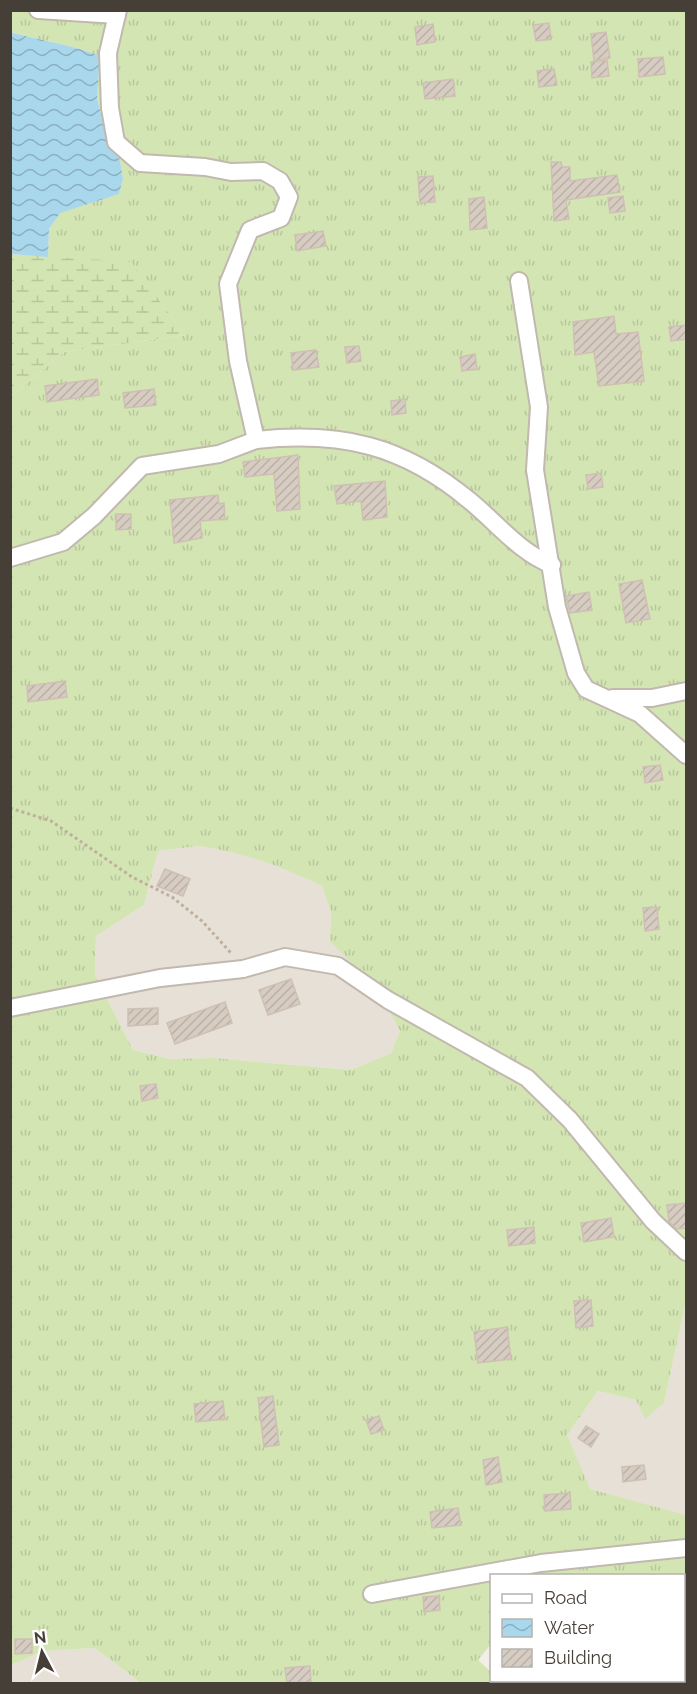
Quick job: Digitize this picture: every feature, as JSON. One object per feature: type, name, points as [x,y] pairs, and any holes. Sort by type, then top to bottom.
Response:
[{"type":"street","points":[[38,10],[117,13],[108,53],[111,108],[116,142],[140,163],[206,167],[231,172],[263,171],[280,181],[289,197],[281,218],[250,230],[228,284],[238,361],[256,440]]},
{"type":"street","points":[[519,281],[540,407],[535,471],[557,607],[576,673],[586,689],[640,714],[687,755]]},
{"type":"street","points":[[10,558],[63,542],[94,516],[142,466],[219,454],[256,440],[288,437],[358,441],[394,453],[420,465],[469,500],[533,557],[552,565]]},
{"type":"street","points":[[609,698],[652,698],[687,691]]},
{"type":"street","points":[[10,1008],[160,978],[243,969],[285,957],[338,966],[388,1000],[527,1078],[570,1120],[653,1221],[687,1252]]},
{"type":"street","points":[[508,1574],[687,1548]]},
{"type":"street","points":[[372,1594],[490,1577]]},
{"type":"path","points":[[10,808],[51,821],[132,877],[172,897],[202,921],[243,969]]},
{"type":"shaded area","points":[[198,846],[241,852],[286,868],[322,886],[331,912],[330,942],[363,972],[391,1011],[400,1031],[391,1053],[351,1070],[214,1058],[170,1059],[133,1050],[95,975],[96,936],[144,905],[158,851]]},
{"type":"shaded area","points":[[686,1301],[686,1515],[589,1489],[567,1435],[598,1391],[636,1400],[664,1403]]},
{"type":"shaded area","points":[[686,1610],[686,1683],[505,1684],[503,1682],[685,1682]]},
{"type":"shaded area","points":[[95,1648],[141,1683],[11,1684],[11,1665],[44,1651]]},
{"type":"green space","points":[[11,11],[686,11],[686,1301],[664,1403],[645,1419],[636,1400],[598,1391],[567,1435],[590,1489],[686,1515],[686,1610],[685,1614],[685,1574],[490,1574],[490,1645],[478,1660],[490,1671],[490,1682],[505,1683],[141,1683],[95,1648],[44,1651],[11,1665],[11,397],[64,352],[185,335],[131,263],[48,257],[49,229],[60,212],[119,194],[123,179],[120,161],[106,135],[97,98],[100,56],[78,48],[11,32]],"holes":[[[198,846],[262,861],[322,886],[331,912],[330,942],[370,983],[400,1031],[391,1053],[351,1070],[214,1058],[170,1059],[133,1050],[95,975],[96,936],[144,905],[158,851]]]},
{"type":"green space","points":[[11,254],[131,262],[185,335],[64,352],[11,397]]},
{"type":"water","points":[[10,32],[78,48],[100,56],[97,98],[106,135],[120,161],[123,179],[119,194],[60,213],[49,229],[48,257],[11,254]]},
{"type":"building","points":[[549,23],[551,39],[536,41],[533,25]]},
{"type":"building","points":[[433,24],[435,42],[417,45],[415,27]]},
{"type":"building","points":[[606,32],[610,58],[594,61],[591,34]]},
{"type":"building","points":[[663,57],[665,74],[639,77],[638,59]]},
{"type":"building","points":[[607,60],[609,76],[592,78],[591,62]]},
{"type":"building","points":[[554,69],[557,85],[539,87],[537,71]]},
{"type":"building","points":[[453,79],[455,96],[425,99],[423,83]]},
{"type":"building","points":[[551,162],[561,162],[562,167],[570,167],[570,181],[617,175],[620,192],[566,200],[569,219],[554,221]]},
{"type":"building","points":[[433,176],[435,202],[420,203],[418,177]]},
{"type":"building","points":[[623,196],[625,211],[610,213],[608,198]]},
{"type":"building","points":[[484,197],[487,228],[470,230],[469,199]]},
{"type":"building","points":[[323,231],[326,246],[297,251],[295,235]]},
{"type":"building","points":[[614,316],[616,334],[638,332],[644,381],[599,386],[594,352],[575,355],[573,322]]},
{"type":"building","points":[[687,325],[687,339],[671,341],[669,327]]},
{"type":"building","points":[[359,346],[361,361],[347,363],[345,347]]},
{"type":"building","points":[[316,350],[319,367],[293,370],[291,353]]},
{"type":"building","points":[[475,354],[477,369],[462,371],[460,357]]},
{"type":"building","points":[[97,379],[99,395],[47,402],[45,386]]},
{"type":"building","points":[[154,389],[156,405],[125,408],[123,393]]},
{"type":"building","points":[[405,399],[406,413],[392,415],[391,401]]},
{"type":"building","points":[[298,455],[300,509],[277,511],[274,474],[245,477],[243,462]]},
{"type":"building","points":[[601,473],[603,487],[588,489],[586,475]]},
{"type":"building","points":[[385,481],[387,517],[363,520],[361,501],[337,504],[334,486]]},
{"type":"building","points":[[218,495],[219,504],[224,503],[225,519],[200,521],[202,538],[174,543],[170,500]]},
{"type":"building","points":[[116,514],[131,514],[131,529],[116,530]]},
{"type":"building","points":[[642,580],[650,619],[626,623],[619,584]]},
{"type":"building","points":[[589,592],[592,610],[570,613],[566,596]]},
{"type":"building","points":[[65,681],[67,697],[28,702],[27,686]]},
{"type":"building","points":[[660,765],[663,780],[645,783],[643,767]]},
{"type":"building","points":[[165,869],[190,879],[183,896],[157,886]]},
{"type":"building","points":[[657,907],[659,929],[645,931],[643,908]]},
{"type":"building","points":[[291,979],[300,1004],[268,1015],[259,990]]},
{"type":"building","points":[[225,1002],[232,1023],[175,1044],[167,1023]]},
{"type":"building","points":[[158,1008],[158,1024],[128,1026],[128,1009]]},
{"type":"building","points":[[156,1084],[158,1098],[142,1101],[140,1086]]},
{"type":"building","points":[[687,1203],[687,1228],[677,1229],[669,1222],[667,1205]]},
{"type":"building","points":[[611,1218],[614,1237],[584,1242],[581,1223]]},
{"type":"building","points":[[534,1227],[535,1243],[509,1246],[507,1230]]},
{"type":"building","points":[[591,1300],[593,1326],[576,1328],[574,1301]]},
{"type":"building","points":[[507,1327],[511,1359],[478,1363],[474,1332]]},
{"type":"building","points":[[273,1396],[279,1445],[264,1447],[258,1398]]},
{"type":"building","points":[[223,1401],[225,1419],[196,1422],[194,1404]]},
{"type":"building","points":[[379,1416],[384,1430],[371,1434],[366,1420]]},
{"type":"building","points":[[586,1426],[599,1434],[591,1447],[578,1438]]},
{"type":"building","points":[[498,1457],[502,1482],[486,1485],[483,1460]]},
{"type":"building","points":[[644,1465],[646,1479],[623,1482],[622,1467]]},
{"type":"building","points":[[570,1493],[571,1509],[545,1511],[544,1495]]},
{"type":"building","points":[[458,1508],[461,1525],[432,1528],[430,1512]]},
{"type":"building","points":[[439,1596],[440,1610],[424,1612],[423,1597]]},
{"type":"building","points":[[15,1639],[32,1639],[32,1653],[15,1654]]},
{"type":"building","points":[[310,1666],[311,1682],[287,1683],[285,1668]]}]
